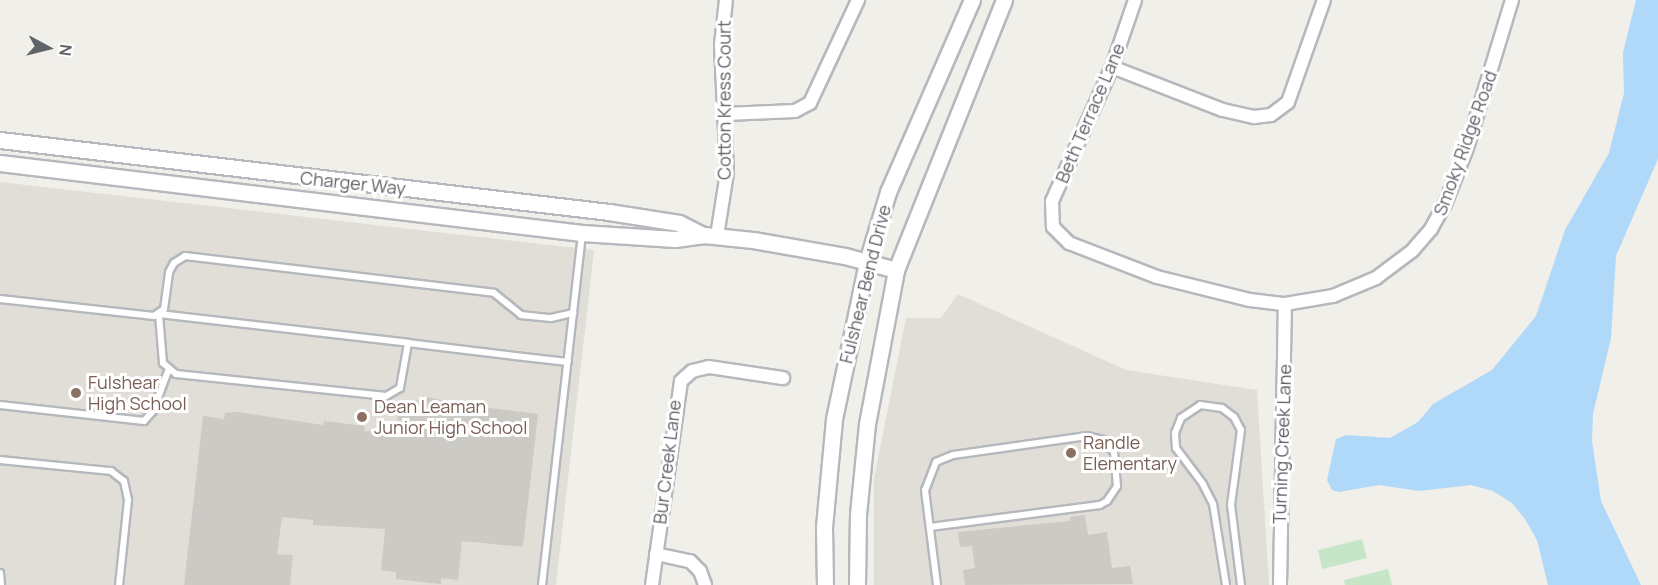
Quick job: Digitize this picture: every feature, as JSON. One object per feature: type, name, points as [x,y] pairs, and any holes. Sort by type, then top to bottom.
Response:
[{"type":"street","name":"Cotton Kress Court","points":[[710,236],[727,172],[721,45],[726,0]]},
{"type":"street","points":[[726,114],[795,111],[810,103],[858,0]]},
{"type":"street","name":"Fulshear Bend Drive","points":[[825,585],[824,527],[834,419],[867,262],[888,192],[972,0]]},
{"type":"street","name":"Fulshear Bend Drive","points":[[857,585],[858,514],[867,424],[896,270],[1004,0]]},
{"type":"street","name":"Beth Terrace Lane","points":[[1053,227],[1053,201],[1112,66],[1135,0]]},
{"type":"street","points":[[1112,66],[1223,110],[1254,117],[1271,115],[1288,102],[1324,0]]},
{"type":"street","name":"Smoky Ridge Road","points":[[1053,227],[1069,243],[1157,278],[1240,298],[1286,304],[1333,296],[1376,278],[1412,251],[1431,229],[1445,204],[1467,148],[1512,0]]},
{"type":"street","name":"Charger Way","points":[[0,140],[585,209],[679,223],[710,236],[867,262],[896,270]]},
{"type":"street","name":"Charger Way","points":[[0,163],[582,233],[675,239],[710,236]]},
{"type":"street","points":[[582,233],[585,209]]},
{"type":"street","name":"Turning Creek Lane","points":[[1280,585],[1286,304]]},
{"type":"street","name":"Bur Creek Lane","points":[[652,585],[676,395],[688,374],[709,367],[783,378]]},
{"type":"street","points":[[656,554],[690,561],[700,571],[705,585]]},
{"type":"lane","points":[[542,585],[582,233]]},
{"type":"lane","points":[[0,405],[144,421],[153,411],[168,371],[161,355],[159,315],[164,309],[169,272],[174,263],[185,256],[494,293],[521,315],[551,318],[573,313]]},
{"type":"lane","points":[[0,299],[568,362]]},
{"type":"lane","points":[[168,371],[386,396],[400,388],[408,343]]},
{"type":"lane","points":[[1226,585],[1213,504],[1203,484],[1176,448],[1175,433],[1181,418],[1200,405],[1222,408],[1234,417],[1241,430],[1231,505],[1241,585]]},
{"type":"lane","points":[[930,527],[1100,505],[1107,501],[1117,486],[1114,452],[1103,440],[1087,436],[943,457],[929,471],[926,482],[930,527],[938,585]]},
{"type":"lane","points":[[0,460],[111,471],[124,481],[128,500],[119,585]]},
{"type":"lane","points":[[0,573],[1,585]]},
{"type":"shaded area","name":"Dean Leaman Junior High School","points":[[0,182],[594,250],[556,585],[0,585]]},
{"type":"shaded area","name":"Randle Elementary","points":[[958,294],[1126,370],[1257,390],[1269,585],[874,585],[874,478],[906,318],[941,318]]},
{"type":"green space","points":[[1362,539],[1367,558],[1322,569],[1318,550]]},
{"type":"green space","points":[[1388,569],[1392,585],[1345,585],[1344,580]]},
{"type":"water","points":[[1636,0],[1658,0],[1658,159],[1616,256],[1611,338],[1593,414],[1592,441],[1601,501],[1641,585],[1548,585],[1537,540],[1525,519],[1512,503],[1493,491],[1471,485],[1419,491],[1379,485],[1339,492],[1332,490],[1327,480],[1336,439],[1346,435],[1390,438],[1418,422],[1433,404],[1492,370],[1536,316],[1565,230],[1609,153],[1624,93],[1623,52]]},
{"type":"building","points":[[427,397],[461,404],[460,412],[481,414],[482,407],[538,414],[523,547],[462,541],[458,580],[441,578],[441,584],[396,579],[396,572],[381,570],[385,529],[313,525],[313,520],[282,517],[277,554],[293,555],[290,585],[184,585],[203,416],[224,419],[225,413],[237,412],[323,425],[324,421],[365,426],[364,431],[396,434],[399,404],[414,406],[415,400],[426,401]]},
{"type":"building","points":[[1085,515],[1088,535],[1107,532],[1112,568],[1130,566],[1133,584],[965,585],[963,570],[975,568],[972,546],[960,547],[958,532],[1070,521],[1070,517]]},
{"type":"place","name":"Fulshear High School","points":[[76,393]]},
{"type":"place","name":"Dean Leaman Junior High School","points":[[362,417]]},
{"type":"place","name":"Randle Elementary","points":[[1071,453]]}]
